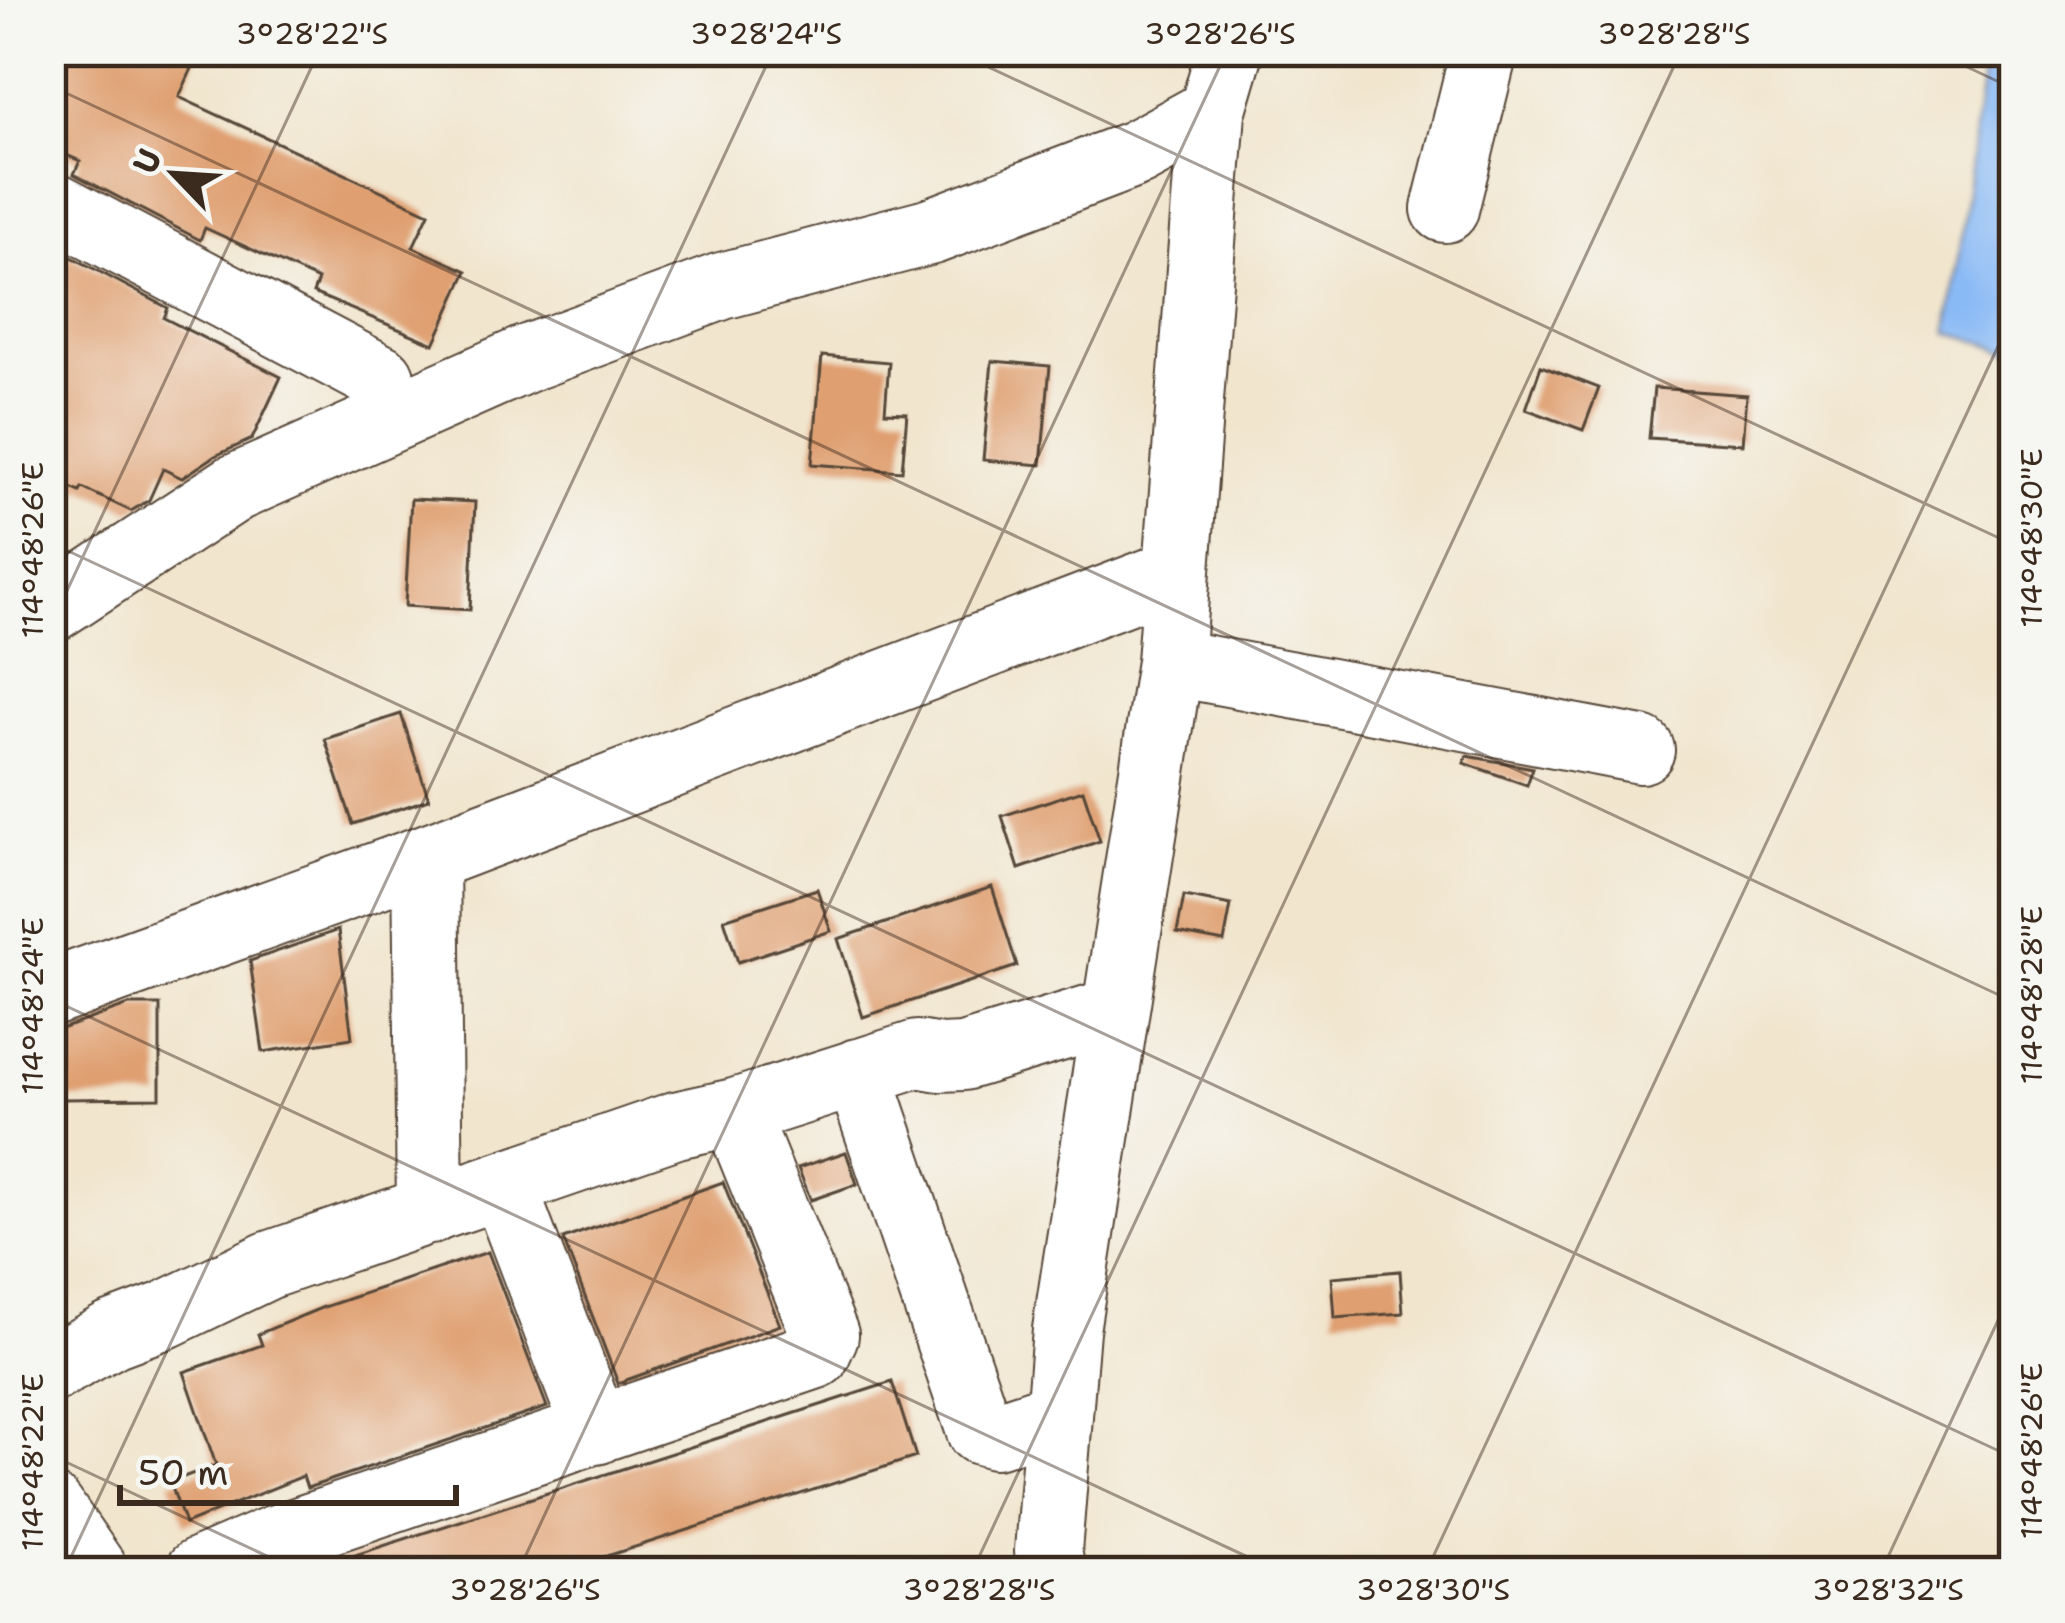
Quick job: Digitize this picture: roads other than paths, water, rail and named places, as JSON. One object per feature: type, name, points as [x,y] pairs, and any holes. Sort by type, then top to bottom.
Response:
[{"type":"street","points":[[1445,208],[1484,51]]},
{"type":"street","points":[[1052,1572],[1048,1551],[1066,1330],[1170,662],[1221,82]]},
{"type":"street","points":[[60,574],[235,488],[527,358],[722,286],[932,231],[1137,153],[1221,82]]},
{"type":"street","points":[[51,204],[381,378]]},
{"type":"street","points":[[51,993],[427,858],[1177,572]]},
{"type":"street","points":[[1170,662],[1641,750]]},
{"type":"street","points":[[427,858],[430,1211]]},
{"type":"street","points":[[51,1369],[112,1335],[268,1265],[676,1125],[735,1112],[888,1063],[952,1025],[1119,988]]},
{"type":"street","points":[[888,1063],[980,1431],[995,1435],[1058,1414]]},
{"type":"street","points":[[198,1572],[274,1539],[816,1355],[825,1335],[735,1112]]},
{"type":"street","points":[[503,1186],[596,1431]]},
{"type":"street","points":[[51,1508],[94,1572]]},
{"type":"water","points":[[1986,51],[2014,51],[2014,351],[1948,333]]}]
